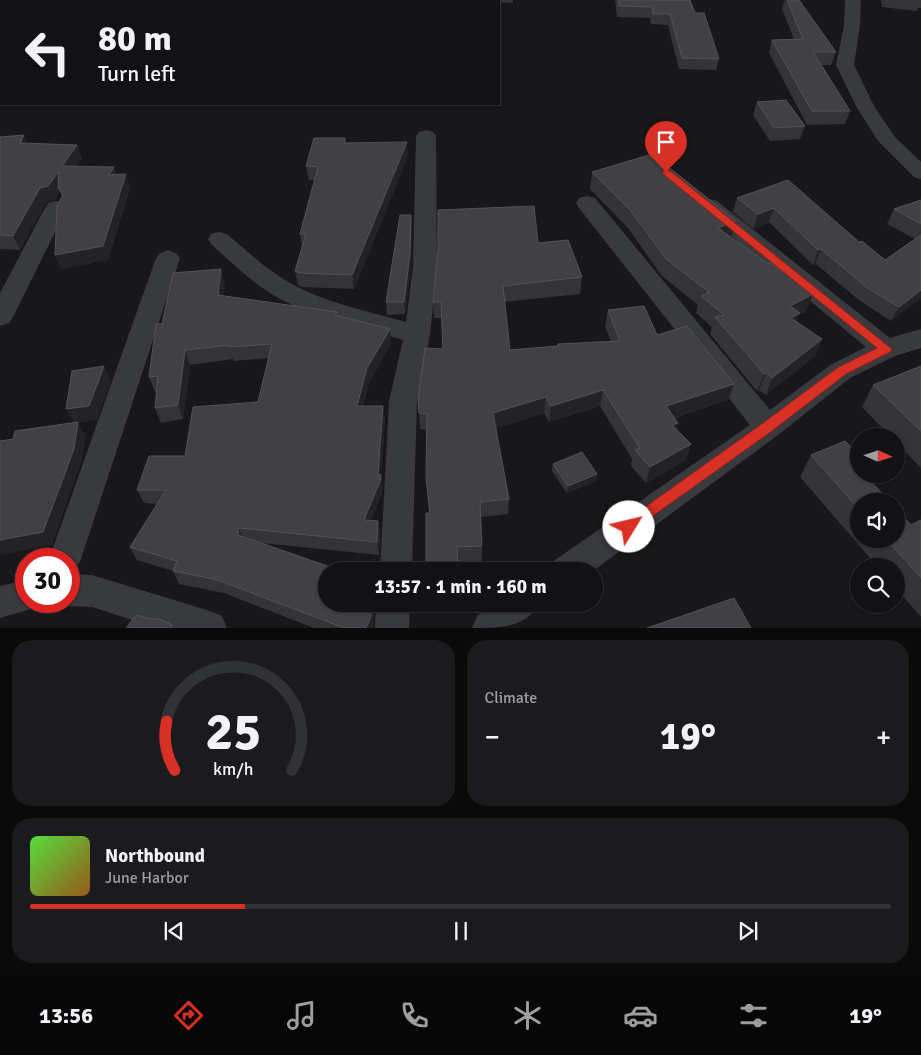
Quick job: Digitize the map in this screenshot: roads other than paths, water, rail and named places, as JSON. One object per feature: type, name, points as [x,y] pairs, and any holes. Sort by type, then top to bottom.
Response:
[{"type":"street","points":[[0,0],[7,0]]},
{"type":"street","points":[[853,0],[852,26],[845,65],[866,108],[888,141],[921,173]]},
{"type":"street","points":[[396,562],[403,401],[417,335],[425,266],[426,136]]},
{"type":"street","points":[[689,191],[886,349]]},
{"type":"street","points":[[587,203],[768,427]]},
{"type":"street","points":[[0,317],[56,208]]},
{"type":"street","points":[[219,239],[263,276],[283,290],[312,303],[417,335]]},
{"type":"street","points":[[69,548],[168,258]]},
{"type":"street","points":[[580,562],[768,427],[841,371],[886,349],[921,338]]},
{"type":"street","points":[[80,590],[92,591],[210,628]]},
{"type":"street","points":[[0,602],[15,599]]},
{"type":"street","points":[[392,628],[393,612]]},
{"type":"street","points":[[489,628],[511,612]]}]
